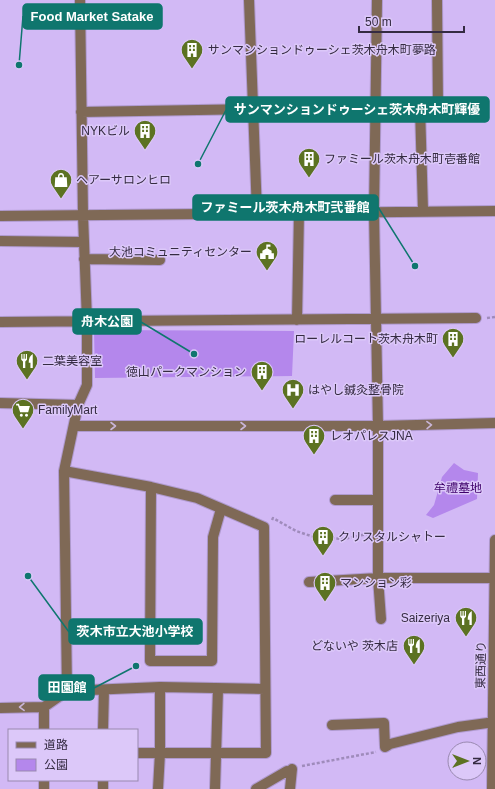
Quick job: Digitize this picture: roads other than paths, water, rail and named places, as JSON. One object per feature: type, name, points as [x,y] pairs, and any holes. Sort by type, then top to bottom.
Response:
[{"type":"street","points":[[66,691],[64,471],[78,405],[87,385],[80,0]]},
{"type":"street","points":[[249,0],[257,213]]},
{"type":"street","points":[[377,0],[374,212],[377,319],[378,578],[381,619]]},
{"type":"street","points":[[81,112],[438,106],[437,0]]},
{"type":"street","points":[[420,107],[423,211]]},
{"type":"street","points":[[0,216],[495,211]]},
{"type":"street","points":[[297,320],[299,213]]},
{"type":"street","points":[[0,241],[84,242]]},
{"type":"street","points":[[84,260],[160,260]]},
{"type":"street","points":[[0,322],[476,318]]},
{"type":"street","points":[[0,403],[78,405]]},
{"type":"street","points":[[74,426],[378,426],[495,423]]},
{"type":"street","points":[[64,471],[151,487],[196,498],[264,526],[266,753],[138,753]]},
{"type":"street","points":[[151,487],[150,661],[212,661],[212,537],[221,509]]},
{"type":"street","points":[[334,500],[378,500]]},
{"type":"street","name":"東西通り","points":[[492,789],[495,540]]},
{"type":"street","points":[[308,582],[378,578],[495,578]]},
{"type":"street","points":[[0,708],[44,707],[66,691],[160,687],[265,689]]},
{"type":"street","points":[[158,789],[160,753],[160,687]]},
{"type":"street","points":[[215,789],[218,689]]},
{"type":"street","points":[[103,729],[104,690]]},
{"type":"street","points":[[44,707],[44,729]]},
{"type":"street","points":[[332,725],[384,723],[385,747],[390,744],[458,727],[494,722]]},
{"type":"street","points":[[256,789],[289,770],[290,789]]},
{"type":"place","name":"Food Market Satake","points":[[19,65]]},
{"type":"place","name":"サンマンションドゥーシェ茨木舟木町夢路","points":[[192,70]]},
{"type":"place","name":"NYKビル","points":[[145,150]]},
{"type":"place","name":"サンマンションドゥーシェ茨木舟木町輝優","points":[[198,164]]},
{"type":"place","name":"ファミール茨木舟木町壱番館","points":[[309,178]]},
{"type":"place","name":"ヘアーサロンヒロ","points":[[61,200]]},
{"type":"place","name":"ファミール茨木舟木町弐番館","points":[[415,266]]},
{"type":"place","name":"大池コミュニティセンター","points":[[267,272]]},
{"type":"place","name":"舟木公園","points":[[194,354]]},
{"type":"place","name":"ローレルコート茨木舟木町","points":[[453,358]]},
{"type":"place","name":"二葉美容室","points":[[27,380]]},
{"type":"place","name":"徳山パークマンション","points":[[262,392]]},
{"type":"place","name":"はやし鍼灸整骨院","points":[[293,410]]},
{"type":"place","name":"FamilyMart","points":[[23,430]]},
{"type":"place","name":"レオパレスJNA","points":[[314,456]]},
{"type":"place","name":"クリスタルシャトー","points":[[323,556]]},
{"type":"place","name":"茨木市立大池小学校","points":[[28,576]]},
{"type":"place","name":"マンション彩","points":[[325,602]]},
{"type":"place","name":"Saizeriya","points":[[466,638]]},
{"type":"place","name":"田園館","points":[[136,666]]},
{"type":"place","name":"どないや 茨木店","points":[[414,666]]},
{"type":"park label","name":"牟禮墓地","points":[[458,488]]}]
